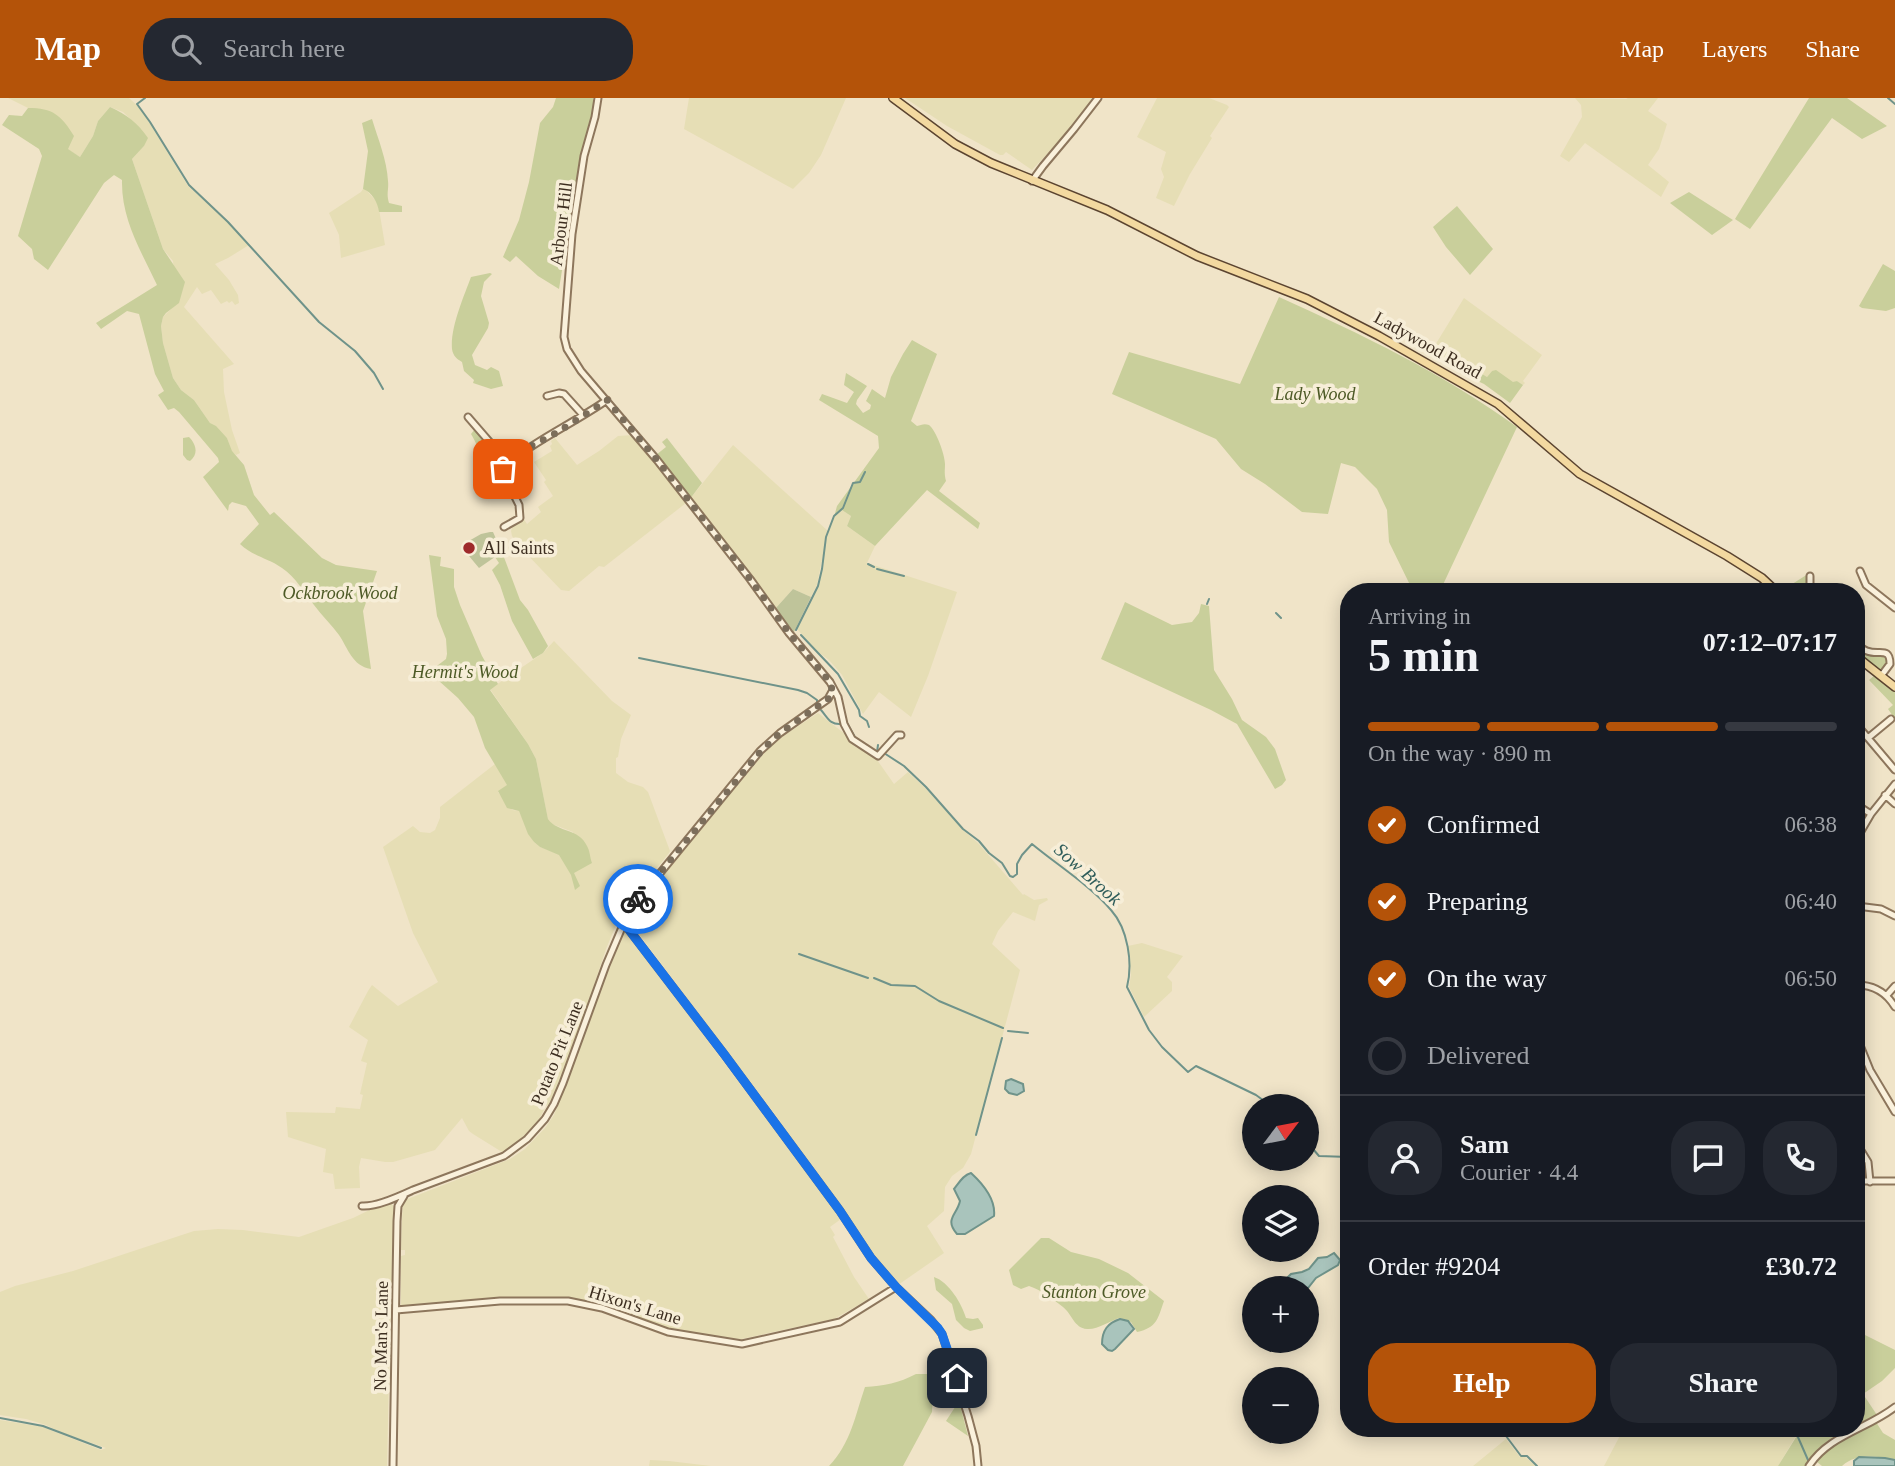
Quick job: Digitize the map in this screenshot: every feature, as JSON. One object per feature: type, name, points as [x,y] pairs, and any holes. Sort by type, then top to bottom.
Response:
[{"type":"main road","name":"Ladywood Road","points":[[893,98],[955,144],[991,163],[1107,210],[1197,256],[1307,299],[1379,336],[1498,404],[1580,474],[1727,556],[1767,583]]},
{"type":"main road","points":[[1865,663],[1895,687]]},
{"type":"street","name":"Arbour Hill","points":[[598,98],[584,156],[572,234],[564,337],[565,345],[581,371],[607,400]]},
{"type":"street","points":[[1032,181],[1098,98]]},
{"type":"street","points":[[547,396],[564,394],[583,415]]},
{"type":"street","points":[[504,466],[517,455],[607,400],[824,675],[838,697],[847,730],[855,743],[878,756],[901,735]]},
{"type":"street","points":[[468,417],[500,454],[503,473],[517,502],[520,516],[504,527]]},
{"type":"street","points":[[500,454],[517,455]]},
{"type":"street","points":[[1860,571],[1868,587],[1895,608]]},
{"type":"street","points":[[1810,576],[1811,583]]},
{"type":"street","points":[[1865,649],[1889,656],[1890,664],[1881,676]]},
{"type":"street","name":"Potato Pit Lane","points":[[362,1206],[404,1196],[413,1189],[504,1156],[521,1144],[545,1119],[563,1083],[623,922],[632,906],[761,751],[780,733],[828,699],[833,690]]},
{"type":"street","points":[[1868,738],[1891,719]]},
{"type":"street","points":[[1865,734],[1895,770]]},
{"type":"street","points":[[1865,824],[1895,784]]},
{"type":"street","points":[[1885,795],[1895,804]]},
{"type":"street","points":[[1865,810],[1871,814]]},
{"type":"street","points":[[1865,907],[1881,909],[1895,916]]},
{"type":"street","points":[[623,922],[840,1211],[871,1258],[942,1334],[968,1416],[978,1466]]},
{"type":"street","points":[[1865,986],[1886,995],[1895,1007]]},
{"type":"street","points":[[1886,995],[1895,986]]},
{"type":"street","points":[[1865,1061],[1895,1112]]},
{"type":"street","points":[[1865,1157],[1870,1182]]},
{"type":"street","points":[[1865,1182],[1895,1181]]},
{"type":"street","points":[[388,1199],[398,1206],[404,1196]]},
{"type":"street","name":"No Man's Lane","points":[[393,1466],[398,1206]]},
{"type":"street","name":"Hixon's Lane","points":[[396,1310],[500,1301],[568,1301],[602,1308],[668,1332],[742,1344],[840,1322],[896,1287]]},
{"type":"street","points":[[1865,1426],[1895,1407]]},
{"type":"street","points":[[1809,1466],[1819,1453],[1843,1437]]},
{"type":"shaded area","points":[[8,98],[129,98],[141,109],[188,186],[249,245],[215,264],[229,280],[238,295],[239,303],[235,305],[232,301],[227,301],[221,304],[211,290],[202,294],[197,287],[184,307],[234,364],[223,369],[224,392],[240,453],[236,455],[232,452],[227,438],[210,423],[194,400],[181,390],[173,378],[161,326],[163,317],[176,304],[173,261],[163,249],[132,159],[144,146],[142,130],[123,112],[110,107],[98,121],[93,136],[80,157],[67,149],[32,108]]},
{"type":"shaded area","points":[[689,98],[846,98],[821,155],[809,173],[793,189],[684,129]]},
{"type":"shaded area","points":[[905,98],[1094,98],[1065,135],[1032,170],[1006,152],[1000,155],[947,126]]},
{"type":"shaded area","points":[[1157,98],[1209,98],[1229,107],[1210,136],[1212,138],[1174,206],[1156,198],[1164,177],[1161,169],[1166,152],[1137,137]]},
{"type":"shaded area","points":[[1575,98],[1658,98],[1648,111],[1667,124],[1659,149],[1648,165],[1669,182],[1661,197],[1585,143],[1569,162],[1560,156],[1582,117],[1581,105]]},
{"type":"shaded area","points":[[363,189],[378,203],[385,245],[341,258],[339,235],[329,213]]},
{"type":"shaded area","points":[[1464,298],[1542,355],[1523,381],[1523,385],[1517,381],[1513,383],[1492,371],[1487,377],[1476,370],[1469,377],[1429,355]]},
{"type":"shaded area","points":[[633,435],[686,503],[604,567],[599,566],[569,591],[561,590],[512,536],[513,525],[523,518],[527,524],[541,512],[538,507],[553,496],[534,462],[552,451],[551,441],[555,438],[577,465],[618,436]]},
{"type":"shaded area","points":[[733,445],[828,531],[826,538],[834,517],[842,510],[851,516],[847,526],[875,546],[867,563],[957,592],[911,717],[879,692],[863,714],[842,675],[797,629],[818,586],[823,569],[824,550],[817,585],[811,597],[793,589],[775,609],[739,558],[690,499]]},
{"type":"shaded area","points":[[554,641],[612,701],[631,715],[616,758],[616,773],[648,792],[670,851],[621,913],[552,1103],[546,1106],[530,1130],[502,1152],[469,1131],[462,1118],[435,1150],[393,1162],[361,1158],[360,1188],[335,1189],[333,1174],[323,1172],[326,1149],[288,1137],[286,1112],[335,1113],[336,1107],[360,1109],[363,1095],[360,1094],[367,1063],[361,1061],[368,1040],[349,1027],[368,991],[372,985],[398,1006],[438,982],[413,933],[383,847],[413,826],[420,832],[430,833],[435,830],[440,818],[440,807],[495,764],[508,785],[498,792],[512,810],[519,811],[534,842],[559,854],[571,874],[573,832],[552,824],[548,819],[536,759],[490,689],[543,653]]},
{"type":"shaded area","points":[[818,713],[845,734],[854,746],[875,757],[894,784],[908,772],[978,843],[1023,895],[1034,900],[1048,900],[1039,905],[1035,921],[1013,912],[998,931],[992,944],[1020,970],[971,1154],[963,1168],[952,1176],[945,1187],[944,1211],[927,1226],[944,1253],[898,1285],[872,1256],[839,1205],[785,1133],[780,1121],[629,921],[635,909],[766,751]]},
{"type":"shaded area","points":[[625,930],[841,1219],[830,1227],[835,1235],[833,1237],[869,1299],[834,1319],[737,1340],[678,1331],[591,1302],[557,1297],[491,1298],[401,1305],[401,1256],[405,1255],[405,1250],[401,1250],[402,1219],[405,1200],[510,1159],[525,1149],[545,1128],[554,1115]]},
{"type":"shaded area","points":[[1142,943],[1183,956],[1167,977],[1172,982],[1172,991],[1144,1017],[1129,987],[1131,975],[1128,946]]},
{"type":"shaded area","points":[[384,1203],[391,1203],[395,1208],[387,1466],[0,1466],[0,1420],[43,1427],[101,1450],[106,1448],[46,1425],[0,1415],[0,1292],[194,1231],[243,1230],[299,1237],[353,1218]]},
{"type":"shaded area","points":[[1619,1437],[1795,1437],[1778,1466],[1604,1466]]},
{"type":"shaded area","points":[[1506,1439],[1520,1457],[1525,1457],[1536,1466],[1473,1466]]},
{"type":"shaded area","points":[[650,1460],[669,1461],[711,1466],[649,1466]]},
{"type":"green space","points":[[556,98],[593,98],[593,111],[580,159],[559,289],[538,276],[516,256],[510,262],[503,257],[519,220],[540,123],[553,107]]},
{"type":"green space","points":[[1809,98],[1847,98],[1887,126],[1862,139],[1832,118],[1750,229],[1735,219]]},
{"type":"green space","name":"Ockbrook Wood","points":[[110,107],[131,120],[148,138],[132,159],[163,249],[185,282],[179,303],[166,313],[161,326],[173,378],[181,390],[194,400],[210,423],[227,438],[232,451],[244,465],[254,495],[270,515],[274,512],[322,558],[336,565],[377,571],[363,611],[371,669],[355,660],[339,635],[292,576],[240,544],[259,524],[246,506],[232,502],[228,511],[203,477],[219,462],[218,458],[179,412],[174,408],[168,410],[158,395],[164,391],[155,374],[139,314],[127,311],[101,329],[96,323],[157,285],[128,221],[122,180],[114,175],[104,183],[48,270],[34,259],[32,249],[18,236],[42,156],[39,149],[2,125],[9,115],[22,116],[28,108],[50,111],[65,123],[74,136],[68,149],[80,157],[93,136],[98,121]]},
{"type":"green space","points":[[372,119],[386,165],[389,203],[402,206],[402,212],[379,212],[374,198],[363,189],[368,151],[362,123]]},
{"type":"green space","points":[[1689,192],[1733,220],[1712,235],[1670,203]]},
{"type":"green space","points":[[1457,206],[1493,249],[1470,275],[1433,227]]},
{"type":"green space","points":[[1883,264],[1895,271],[1895,308],[1886,311],[1862,308],[1859,306]]},
{"type":"green space","points":[[492,274],[484,282],[481,296],[488,328],[472,355],[475,365],[499,371],[503,386],[491,389],[473,383],[474,380],[464,371],[462,362],[453,354],[452,349],[455,322],[471,277]]},
{"type":"green space","name":"Lady Wood","points":[[1279,297],[1401,356],[1461,390],[1517,427],[1444,583],[1409,583],[1389,542],[1387,510],[1377,489],[1355,467],[1341,463],[1328,514],[1302,512],[1241,469],[1216,439],[1112,394],[1129,352],[1240,384]]},
{"type":"green space","points":[[912,340],[937,354],[911,421],[917,426],[929,425],[940,443],[945,460],[946,481],[939,491],[980,523],[978,529],[927,490],[875,546],[847,526],[851,516],[842,510],[834,517],[837,506],[879,448],[878,436],[819,400],[822,394],[847,403],[854,392],[844,385],[846,373],[867,386],[856,404],[863,413],[870,409],[871,405],[866,401],[872,389],[885,398],[891,377]]},
{"type":"green space","points":[[1476,370],[1487,377],[1496,370],[1513,382],[1517,381],[1523,385],[1510,403],[1484,384],[1469,377]]},
{"type":"green space","points":[[475,429],[498,454],[500,471],[489,465],[482,455],[471,434]]},
{"type":"green space","points":[[189,437],[196,449],[190,461],[183,455],[183,438]]},
{"type":"green space","points":[[667,438],[702,483],[690,499],[656,455],[666,447],[662,442]]},
{"type":"green space","points":[[493,532],[502,552],[479,568],[464,550],[469,545],[467,542],[481,534]]},
{"type":"green space","points":[[502,552],[520,600],[548,646],[533,659],[512,621],[492,570],[499,563],[495,557]]},
{"type":"green space","name":"Hermit's Wood","points":[[429,555],[441,557],[440,566],[454,569],[454,587],[460,605],[482,656],[498,684],[490,690],[536,759],[548,819],[557,827],[579,836],[588,848],[592,863],[574,873],[580,886],[575,890],[571,875],[559,855],[534,842],[519,811],[507,808],[498,791],[507,785],[485,748],[474,717],[458,698],[429,672],[446,659],[447,654],[446,639],[437,616]]},
{"type":"green space","points":[[1808,574],[1808,583],[1794,583]]},
{"type":"green space","points":[[793,589],[811,597],[794,632],[775,609]]},
{"type":"green space","points":[[1125,602],[1172,625],[1192,622],[1199,613],[1201,604],[1209,606],[1214,670],[1242,720],[1266,737],[1275,749],[1286,780],[1282,785],[1275,789],[1237,724],[1101,659]]},
{"type":"green space","points":[[1865,648],[1886,656],[1889,661],[1885,668],[1880,670],[1865,660]]},
{"type":"green space","points":[[1875,675],[1895,690],[1895,719],[1888,709],[1893,705],[1869,680]]},
{"type":"green space","name":"Stanton Grove","points":[[1041,1238],[1049,1238],[1071,1252],[1099,1259],[1128,1273],[1164,1301],[1156,1321],[1149,1328],[1137,1332],[1131,1322],[1119,1318],[1095,1328],[1083,1328],[1063,1307],[1042,1292],[1029,1286],[1021,1289],[1013,1285],[1009,1270]]},
{"type":"green space","points":[[934,1277],[954,1294],[966,1318],[978,1318],[983,1328],[970,1331],[956,1320],[952,1304],[936,1290]]},
{"type":"green space","points":[[1865,1335],[1895,1350],[1895,1368],[1865,1393]]},
{"type":"green space","points":[[916,1374],[930,1374],[932,1412],[903,1466],[829,1466],[847,1439],[865,1387],[891,1384]]},
{"type":"green space","points":[[1865,1397],[1877,1415],[1865,1420]]},
{"type":"green space","points":[[959,1401],[968,1436],[946,1421]]},
{"type":"green space","points":[[1876,1422],[1883,1433],[1895,1440],[1895,1460],[1860,1457],[1842,1466],[1822,1466],[1817,1462],[1836,1443],[1847,1437],[1865,1437],[1865,1428]]},
{"type":"green space","points":[[1796,1437],[1833,1437],[1805,1466],[1778,1466]]},
{"type":"water","points":[[1011,1079],[1023,1084],[1024,1091],[1017,1095],[1009,1093],[1005,1089],[1006,1081]]},
{"type":"water","points":[[971,1173],[991,1198],[994,1216],[965,1234],[957,1234],[951,1221],[960,1201],[954,1189],[963,1177]]},
{"type":"water","points":[[1334,1253],[1340,1260],[1338,1265],[1319,1276],[1289,1276],[1309,1269],[1315,1262],[1319,1262],[1319,1258]]},
{"type":"water","points":[[1120,1319],[1128,1321],[1134,1329],[1115,1349],[1108,1350],[1102,1344],[1105,1331],[1109,1325]]},
{"type":"water","points":[[1859,1457],[1895,1460],[1895,1466],[1854,1466],[1854,1461]]},
{"type":"waterway","points":[[145,98],[137,104],[189,185],[228,222],[319,322],[355,351],[374,373],[383,389]]},
{"type":"waterway","points":[[1888,98],[1895,104]]},
{"type":"waterway","points":[[796,630],[818,586],[826,537],[834,516],[843,508],[853,483],[860,482],[865,472]]},
{"type":"waterway","points":[[868,564],[874,567]]},
{"type":"waterway","points":[[877,569],[904,576]]},
{"type":"waterway","points":[[1207,604],[1209,599]]},
{"type":"waterway","points":[[1276,613],[1281,618]]},
{"type":"waterway","points":[[801,635],[838,674],[860,716],[867,721],[869,727]]},
{"type":"waterway","name":"Sow Brook","points":[[639,658],[798,690],[807,693],[817,700],[817,703]]},
{"type":"waterway","name":"Sow Brook","points":[[821,710],[832,722],[841,724]]},
{"type":"waterway","name":"Sow Brook","points":[[847,723],[856,739]]},
{"type":"waterway","name":"Sow Brook","points":[[872,750],[877,752],[878,745]]},
{"type":"waterway","name":"Sow Brook","points":[[884,753],[904,766],[926,787],[963,829],[1002,863],[1010,876],[1017,874],[1017,864],[1032,844],[1094,893],[1111,910],[1122,927],[1129,957],[1127,987],[1149,1030],[1162,1047],[1188,1072],[1196,1066],[1254,1094]]},
{"type":"waterway","points":[[799,954],[868,978]]},
{"type":"waterway","points":[[874,978],[891,985],[915,986],[939,1001],[1003,1028]]},
{"type":"waterway","points":[[1008,1031],[1028,1033]]},
{"type":"waterway","points":[[976,1135],[1002,1038]]},
{"type":"waterway","name":"Sow Brook","points":[[1320,1156],[1340,1157]]},
{"type":"waterway","points":[[0,1418],[43,1426],[101,1448]]},
{"type":"waterway","points":[[1507,1437],[1521,1456],[1527,1456],[1537,1466]]},
{"type":"waterway","name":"Sow Brook","points":[[1798,1437],[1808,1460]]},
{"type":"way so far","points":[[503,469],[517,455],[607,400],[657,460],[832,686],[833,693],[828,699],[773,738],[761,751],[638,899]]},
{"type":"place","name":"All Saints","points":[[469,548]]},
{"type":"route","points":[[638,899],[623,922],[840,1211],[871,1258],[938,1328],[957,1378]]}]
